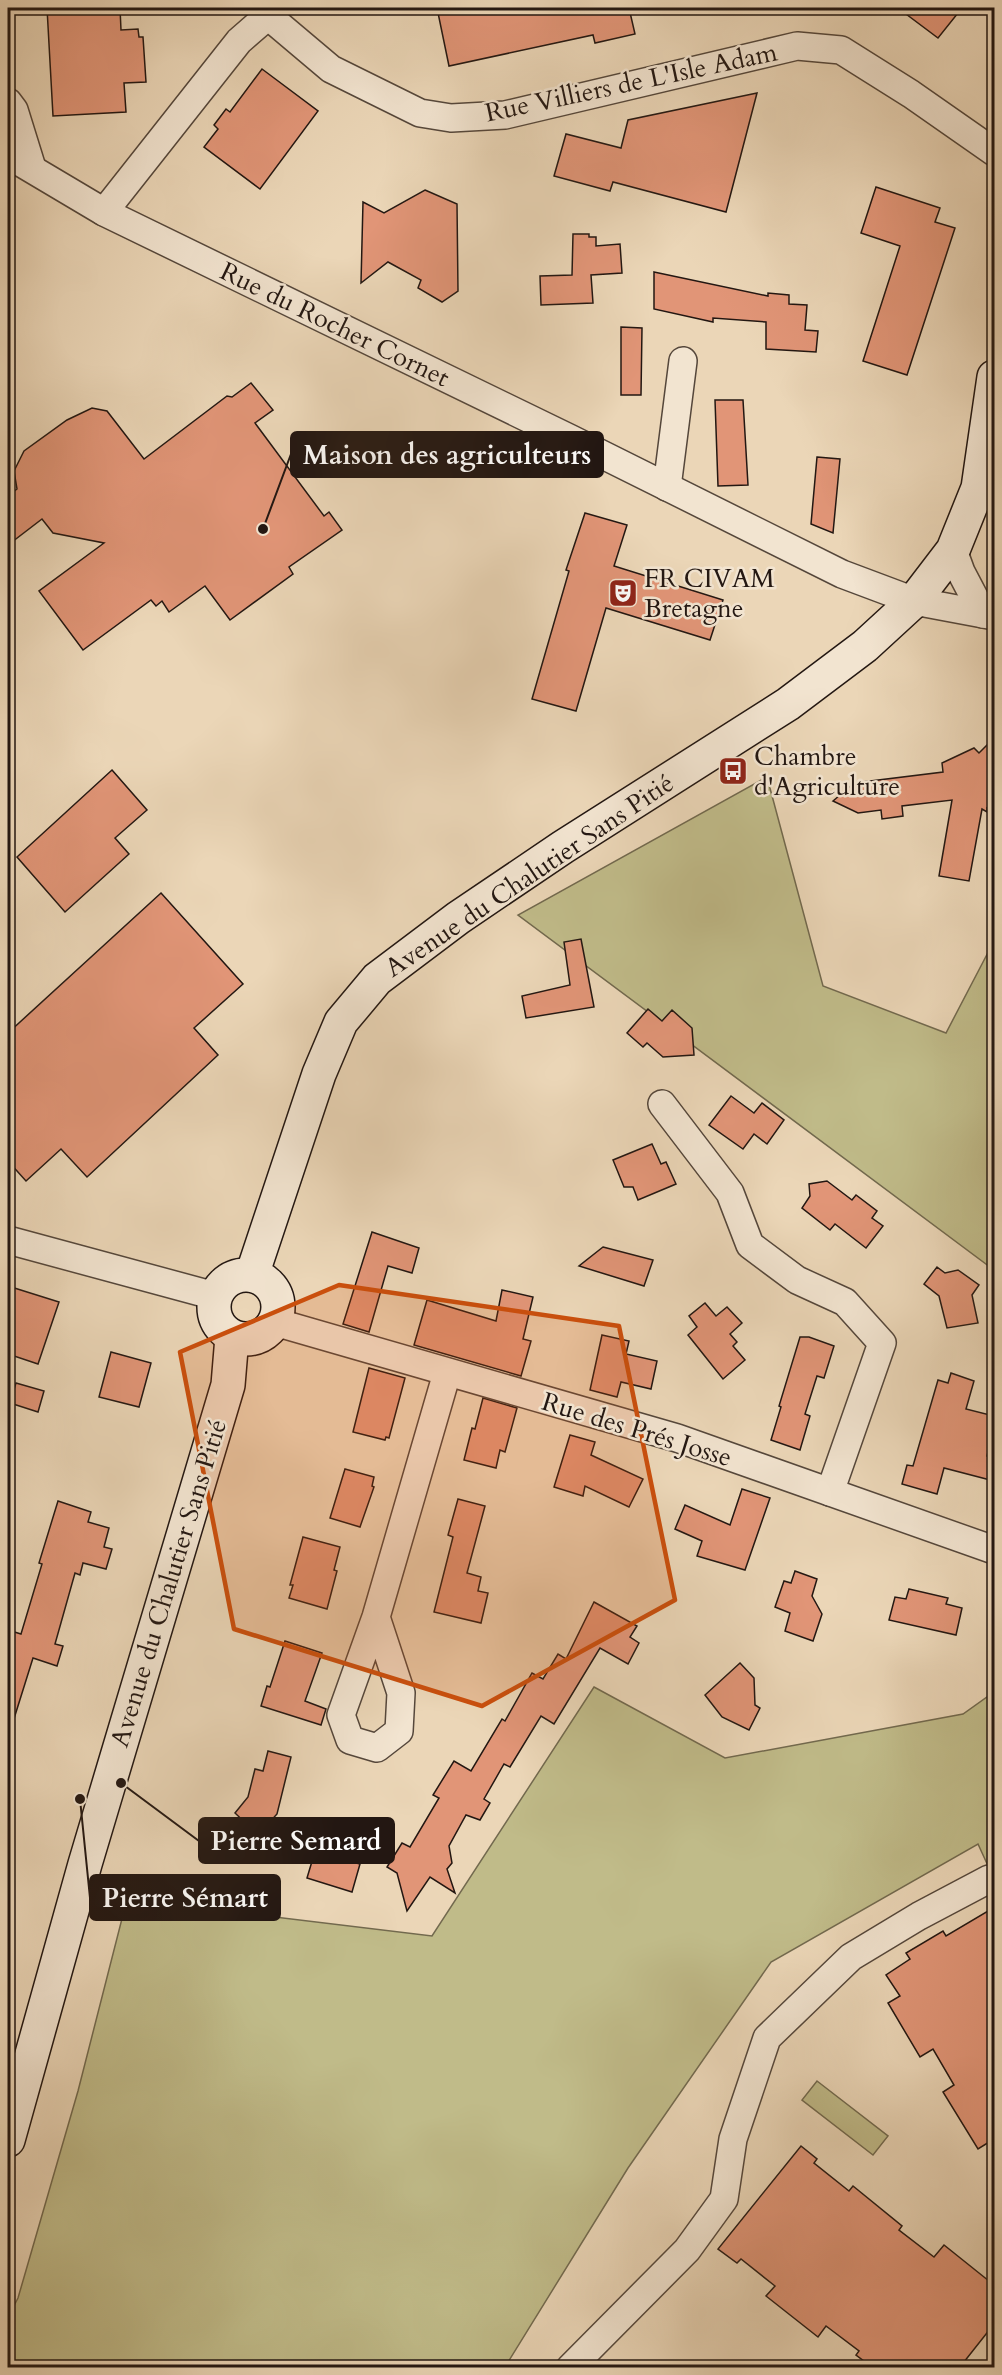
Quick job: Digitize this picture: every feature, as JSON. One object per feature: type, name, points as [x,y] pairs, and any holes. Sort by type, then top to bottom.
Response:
[{"type":"street","name":"Rue Villiers de L'Isle Adam","points":[[272,11],[331,69],[420,112],[451,118],[505,115],[797,46],[841,50],[911,94],[994,152]]},
{"type":"street","points":[[104,212],[239,41],[272,11]]},
{"type":"street","points":[[8,102],[14,110],[32,168]]},
{"type":"street","name":"Rue du Rocher Cornet","points":[[8,155],[104,212],[842,574],[914,601],[989,615]]},
{"type":"street","points":[[667,487],[683,361]]},
{"type":"street","name":"Avenue du Chalutier Sans Pitié","points":[[252,1275],[319,1074],[341,1022],[377,979],[458,918],[788,704],[865,646],[914,601],[953,549],[978,488],[994,377]]},
{"type":"street","points":[[953,549],[961,572],[989,615]]},
{"type":"street","points":[[662,1104],[730,1193],[750,1245],[797,1280],[845,1302],[882,1342],[830,1492]]},
{"type":"street","points":[[8,1240],[215,1296]]},
{"type":"street","points":[[252,1275],[261,1278],[276,1293],[278,1312],[269,1330],[261,1336],[242,1340],[224,1332],[214,1315],[215,1296],[219,1288],[234,1277],[252,1275]]},
{"type":"street","name":"Rue des Prés Josse","points":[[275,1322],[677,1438],[994,1550]]},
{"type":"street","name":"Avenue du Chalutier Sans Pitié","points":[[8,2140],[88,1852],[228,1385],[232,1337]]},
{"type":"street","points":[[376,1617],[447,1373]]},
{"type":"street","points":[[570,2367],[687,2250],[724,2199],[733,2139],[767,2038],[838,1967],[919,1916],[989,1879],[994,1880]]},
{"type":"highlighted area","points":[[339,1285],[619,1326],[675,1600],[482,1706],[234,1629],[180,1352]]},
{"type":"shaded area","points":[[767,777],[823,986],[946,1033],[994,941],[994,1270],[518,915]]},
{"type":"shaded area","points":[[594,1687],[725,1758],[963,1714],[994,1692],[994,1879],[978,1844],[771,1962],[628,2168],[505,2367],[8,2368],[8,2317],[18,2298],[78,2091],[127,1899],[432,1936]]},
{"type":"shaded area","points":[[817,2081],[888,2136],[873,2155],[802,2100]]},
{"type":"building","points":[[47,8],[120,8],[121,30],[138,29],[139,37],[143,37],[146,82],[124,83],[126,112],[53,116]]},
{"type":"building","points":[[437,8],[629,8],[635,34],[595,43],[593,35],[449,66]]},
{"type":"building","points":[[898,8],[962,8],[938,38]]},
{"type":"building","points":[[262,69],[318,111],[260,189],[204,147],[218,129],[214,125],[226,109],[230,112]]},
{"type":"building","points":[[757,93],[726,212],[613,182],[610,191],[554,176],[566,134],[621,148],[628,120]]},
{"type":"building","points":[[876,187],[940,208],[935,222],[955,228],[907,375],[863,361],[900,246],[861,233]]},
{"type":"building","points":[[425,190],[457,204],[458,291],[442,302],[418,288],[421,280],[388,262],[361,283],[363,202],[384,213]]},
{"type":"building","points":[[573,234],[589,234],[589,237],[596,237],[596,246],[620,244],[622,273],[591,275],[593,303],[541,305],[540,276],[572,275]]},
{"type":"building","points":[[654,272],[768,296],[768,293],[789,295],[789,304],[807,305],[805,330],[818,331],[816,352],[766,349],[766,322],[713,318],[713,322],[654,309]]},
{"type":"building","points":[[621,327],[642,328],[641,395],[621,395]]},
{"type":"building","points":[[251,383],[273,410],[255,423],[324,516],[329,512],[342,530],[289,567],[293,574],[230,620],[205,586],[169,612],[162,601],[156,606],[151,600],[83,650],[39,591],[104,543],[53,533],[42,519],[8,545],[8,496],[17,489],[14,471],[24,451],[67,420],[92,408],[107,411],[144,459],[227,396],[232,397]]},
{"type":"building","points":[[715,400],[743,400],[748,485],[718,486]]},
{"type":"building","points":[[817,457],[840,459],[833,533],[811,524]]},
{"type":"building","points":[[585,513],[627,525],[614,566],[723,600],[710,640],[606,608],[576,711],[532,699],[569,571],[566,570]]},
{"type":"building","points":[[994,738],[994,812],[987,808],[987,812],[982,809],[969,881],[939,876],[952,800],[902,806],[903,816],[882,819],[881,810],[858,813],[833,801],[854,783],[943,772],[942,763],[974,748],[979,753]]},
{"type":"building","points":[[112,770],[147,810],[115,838],[129,854],[65,912],[17,857]]},
{"type":"building","points":[[161,893],[243,984],[194,1028],[218,1055],[87,1177],[61,1149],[26,1181],[8,1161],[8,1033]]},
{"type":"building","points":[[581,939],[594,1007],[526,1018],[522,996],[570,985],[564,942]]},
{"type":"building","points":[[648,1009],[662,1021],[672,1010],[692,1028],[694,1055],[663,1057],[647,1043],[643,1047],[627,1033]]},
{"type":"building","points":[[731,1096],[754,1113],[762,1103],[784,1120],[767,1144],[754,1134],[743,1149],[709,1125]]},
{"type":"building","points":[[652,1144],[661,1164],[666,1162],[676,1184],[638,1200],[633,1187],[624,1187],[613,1160]]},
{"type":"building","points":[[827,1181],[852,1200],[856,1195],[877,1211],[872,1218],[883,1226],[866,1248],[835,1224],[830,1230],[802,1208],[810,1196],[809,1184]]},
{"type":"building","points":[[372,1232],[419,1248],[412,1273],[388,1266],[369,1332],[343,1324]]},
{"type":"building","points":[[603,1247],[653,1260],[644,1286],[579,1266]]},
{"type":"building","points":[[937,1267],[945,1273],[958,1270],[979,1285],[972,1295],[978,1323],[947,1328],[939,1296],[924,1284]]},
{"type":"building","points":[[8,1286],[59,1302],[38,1364],[8,1354]]},
{"type":"building","points":[[502,1290],[533,1297],[523,1339],[531,1341],[521,1376],[414,1345],[427,1300],[496,1321]]},
{"type":"building","points":[[705,1303],[716,1316],[727,1307],[742,1323],[730,1334],[737,1342],[733,1346],[745,1360],[723,1379],[688,1335],[697,1327],[689,1316]]},
{"type":"building","points":[[602,1335],[629,1341],[626,1354],[657,1361],[651,1389],[621,1382],[617,1397],[590,1390]]},
{"type":"building","points":[[800,1337],[809,1337],[834,1346],[824,1378],[817,1376],[805,1414],[810,1416],[800,1450],[771,1440]]},
{"type":"building","points":[[111,1352],[151,1363],[139,1407],[99,1397]]},
{"type":"building","points":[[369,1368],[405,1378],[389,1438],[386,1437],[385,1440],[353,1432]]},
{"type":"building","points":[[951,1373],[974,1381],[966,1409],[994,1416],[994,1427],[987,1456],[994,1458],[994,1481],[944,1468],[937,1494],[902,1484],[907,1465],[913,1466],[938,1380],[948,1383]]},
{"type":"building","points":[[16,1383],[44,1391],[38,1412],[10,1403]]},
{"type":"building","points":[[483,1398],[517,1408],[505,1452],[500,1450],[496,1468],[464,1460]]},
{"type":"building","points":[[570,1435],[595,1442],[591,1455],[643,1479],[629,1507],[585,1486],[583,1496],[554,1487]]},
{"type":"building","points":[[345,1469],[374,1477],[372,1486],[374,1487],[360,1527],[330,1518]]},
{"type":"building","points":[[742,1489],[770,1498],[745,1570],[697,1556],[702,1541],[675,1529],[685,1505],[730,1525]]},
{"type":"building","points":[[458,1499],[485,1506],[467,1573],[481,1577],[478,1591],[488,1593],[481,1623],[434,1612],[453,1537],[448,1535]]},
{"type":"building","points":[[58,1501],[91,1512],[88,1522],[109,1528],[104,1547],[112,1549],[106,1569],[83,1563],[80,1575],[75,1573],[55,1644],[63,1646],[57,1666],[33,1658],[12,1725],[8,1724],[8,1630],[21,1634]]},
{"type":"building","points":[[303,1537],[340,1547],[334,1570],[337,1571],[327,1609],[289,1598],[293,1585],[290,1585]]},
{"type":"building","points":[[795,1571],[817,1579],[812,1596],[822,1614],[813,1641],[785,1631],[790,1613],[775,1607],[784,1581],[791,1583]]},
{"type":"building","points":[[909,1589],[948,1598],[946,1604],[962,1608],[956,1635],[889,1620],[895,1597],[906,1599]]},
{"type":"building","points":[[594,1602],[637,1626],[630,1637],[639,1643],[628,1664],[600,1648],[554,1724],[541,1716],[510,1767],[504,1764],[484,1799],[490,1803],[480,1820],[466,1815],[449,1846],[452,1863],[447,1869],[455,1893],[430,1877],[407,1911],[397,1873],[387,1867],[402,1843],[410,1847],[439,1798],[433,1795],[454,1761],[471,1771],[502,1719],[505,1721],[532,1673],[543,1679],[558,1654],[566,1659]]},
{"type":"building","points":[[285,1641],[322,1653],[305,1701],[326,1709],[321,1725],[261,1706],[267,1686],[270,1687]]},
{"type":"building","points":[[740,1663],[754,1678],[755,1705],[760,1708],[749,1730],[722,1717],[705,1695]]},
{"type":"building","points":[[268,1751],[291,1757],[277,1814],[258,1835],[235,1813],[248,1797],[255,1769],[263,1771]]},
{"type":"building","points":[[316,1848],[350,1858],[349,1861],[360,1864],[352,1892],[307,1878]]},
{"type":"building","points":[[988,1911],[994,1922],[994,2139],[978,2149],[943,2092],[954,2085],[933,2049],[920,2057],[888,2003],[900,1996],[886,1975],[910,1959],[906,1953],[943,1931],[946,1936]]},
{"type":"building","points":[[801,2146],[817,2159],[814,2163],[849,2191],[853,2186],[902,2226],[899,2230],[934,2257],[944,2245],[994,2285],[994,2324],[960,2367],[872,2367],[856,2355],[859,2351],[826,2326],[818,2337],[766,2296],[775,2286],[741,2259],[737,2263],[718,2249]]},
{"type":"place","name":"Maison des agriculteurs","points":[[263,529]]},
{"type":"place","name":"FR CIVAM Bretagne","points":[[623,593]]},
{"type":"place","name":"Chambre d'Agriculture","points":[[733,771]]},
{"type":"place","name":"Pierre Semard","points":[[121,1783]]},
{"type":"place","name":"Pierre Sémart","points":[[80,1799]]}]
